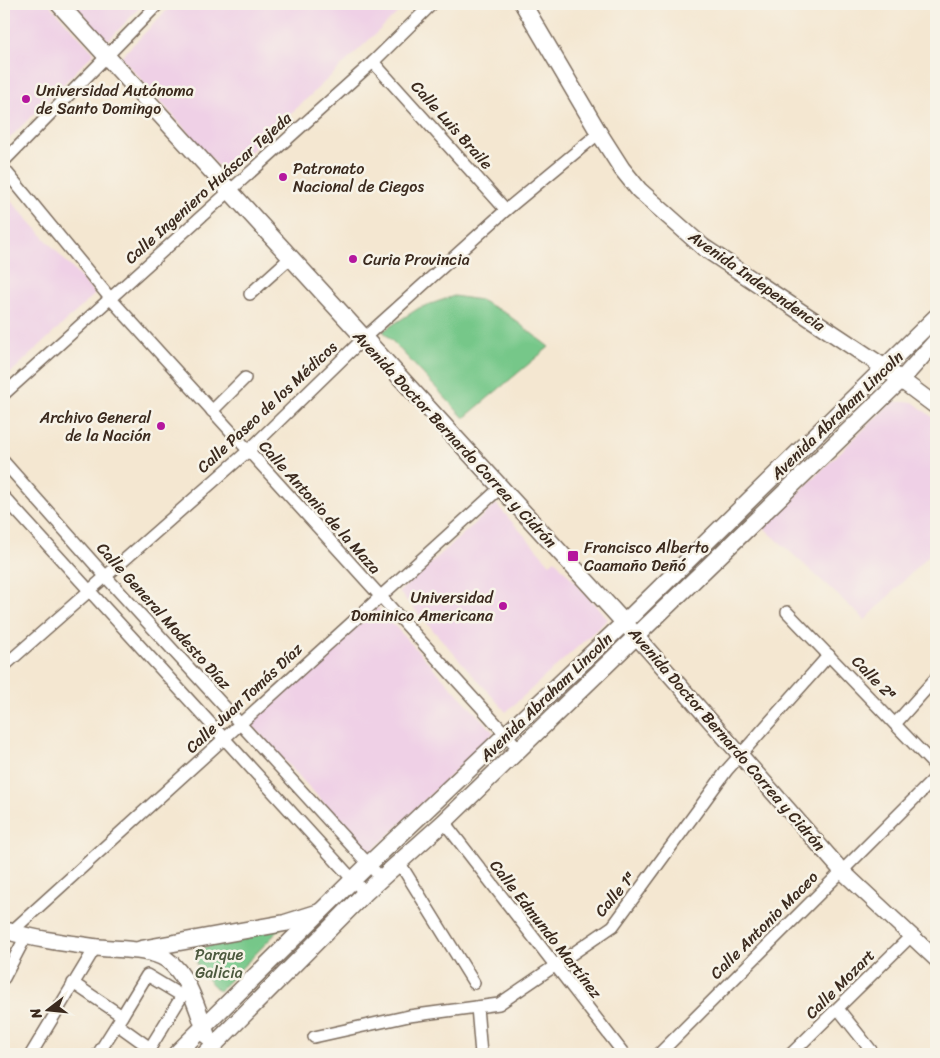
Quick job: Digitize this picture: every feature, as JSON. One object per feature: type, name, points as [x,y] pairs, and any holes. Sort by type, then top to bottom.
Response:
[{"type":"main road","name":"Avenida Doctor Bernardo Correa y Cidrón","points":[[59,4],[636,636]]},
{"type":"main road","name":"Avenida Independencia","points":[[523,4],[599,133],[622,169],[639,190],[703,247],[885,368],[936,406]]},
{"type":"main road","name":"Avenida Abraham Lincoln","points":[[176,1054],[322,912],[368,864],[624,623],[936,317]]},
{"type":"main road","name":"Avenida Abraham Lincoln","points":[[210,1052],[365,893],[444,822],[901,380],[936,341]]},
{"type":"main road","points":[[134,951],[285,923],[322,912]]},
{"type":"main road","points":[[14,933],[95,948],[134,951],[165,958],[187,985],[204,1027],[210,1052]]},
{"type":"street","points":[[4,161],[158,4]]},
{"type":"street","name":"Calle Ingeniero Huáscar Tejeda","points":[[4,394],[373,62],[432,4]]},
{"type":"street","name":"Calle Luis Braile","points":[[373,62],[506,210]]},
{"type":"street","name":"Calle Paseo de los Médicos","points":[[6,660],[106,577],[248,451],[363,339],[506,210],[599,133]]},
{"type":"street","name":"Calle Antonio de la Maza","points":[[4,169],[110,298],[519,749]]},
{"type":"street","points":[[250,294],[290,258]]},
{"type":"street","points":[[212,411],[245,378]]},
{"type":"street","name":"Calle General Modesto Díaz","points":[[4,462],[106,577],[382,879]]},
{"type":"street","name":"Calle Juan Tomás Díaz","points":[[14,933],[379,596],[500,488]]},
{"type":"street","points":[[4,497],[365,893]]},
{"type":"street","name":"Calle 2ª","points":[[787,612],[936,767]]},
{"type":"street","name":"Avenida Doctor Bernardo Correa y Cidrón","points":[[636,636],[841,870],[936,958]]},
{"type":"street","name":"Calle 1ª","points":[[314,1037],[409,1016],[499,1004],[618,921],[692,816],[739,754],[829,655]]},
{"type":"street","points":[[895,724],[936,678]]},
{"type":"street","name":"Calle Antonio Maceo","points":[[659,1054],[936,777]]},
{"type":"street","name":"Calle Edmundo Martínez","points":[[444,822],[624,1054]]},
{"type":"street","points":[[399,862],[474,983]]},
{"type":"street","points":[[4,978],[14,933]]},
{"type":"street","name":"Calle Mozart","points":[[791,1054],[839,1010],[911,936]]},
{"type":"street","points":[[31,1054],[95,948]]},
{"type":"street","points":[[73,983],[120,1021],[147,1051],[182,996],[148,975],[120,1021],[98,1054]]},
{"type":"street","points":[[477,1007],[481,1054]]},
{"type":"street","points":[[839,1010],[874,1054]]},
{"type":"shaded area","name":"Universidad Autónoma de Santo Domingo","points":[[4,4],[49,4],[94,53],[4,144]]},
{"type":"shaded area","points":[[73,4],[143,4],[108,41]]},
{"type":"shaded area","points":[[173,4],[407,4],[226,175],[121,57]]},
{"type":"shaded area","points":[[4,193],[95,294],[4,379]]},
{"type":"shaded area","points":[[892,402],[913,402],[936,420],[936,548],[865,620],[763,527]]},
{"type":"shaded area","name":"Universidad Dominico Americana","points":[[496,504],[550,564],[555,560],[608,619],[506,712],[399,592]]},
{"type":"shaded area","points":[[377,607],[494,733],[370,853],[249,722]]},
{"type":"green space","points":[[454,296],[480,300],[507,314],[549,347],[464,418],[383,331],[419,308]]},
{"type":"green space","name":"Parque Galicia","points":[[274,926],[282,927],[219,991],[201,973],[195,958],[202,948]]},
{"type":"place","name":"Universidad Autónoma de Santo Domingo","points":[[26,99]]},
{"type":"place","name":"Patronato Nacional de Ciegos","points":[[283,177]]},
{"type":"place","name":"Curia Provincia","points":[[353,259]]},
{"type":"place","name":"Archivo General de la Nación","points":[[161,426]]},
{"type":"place","name":"Francisco Alberto Caamaño Deñó","points":[[573,556]]},
{"type":"place","name":"Universidad Dominico Americana","points":[[503,606]]}]
